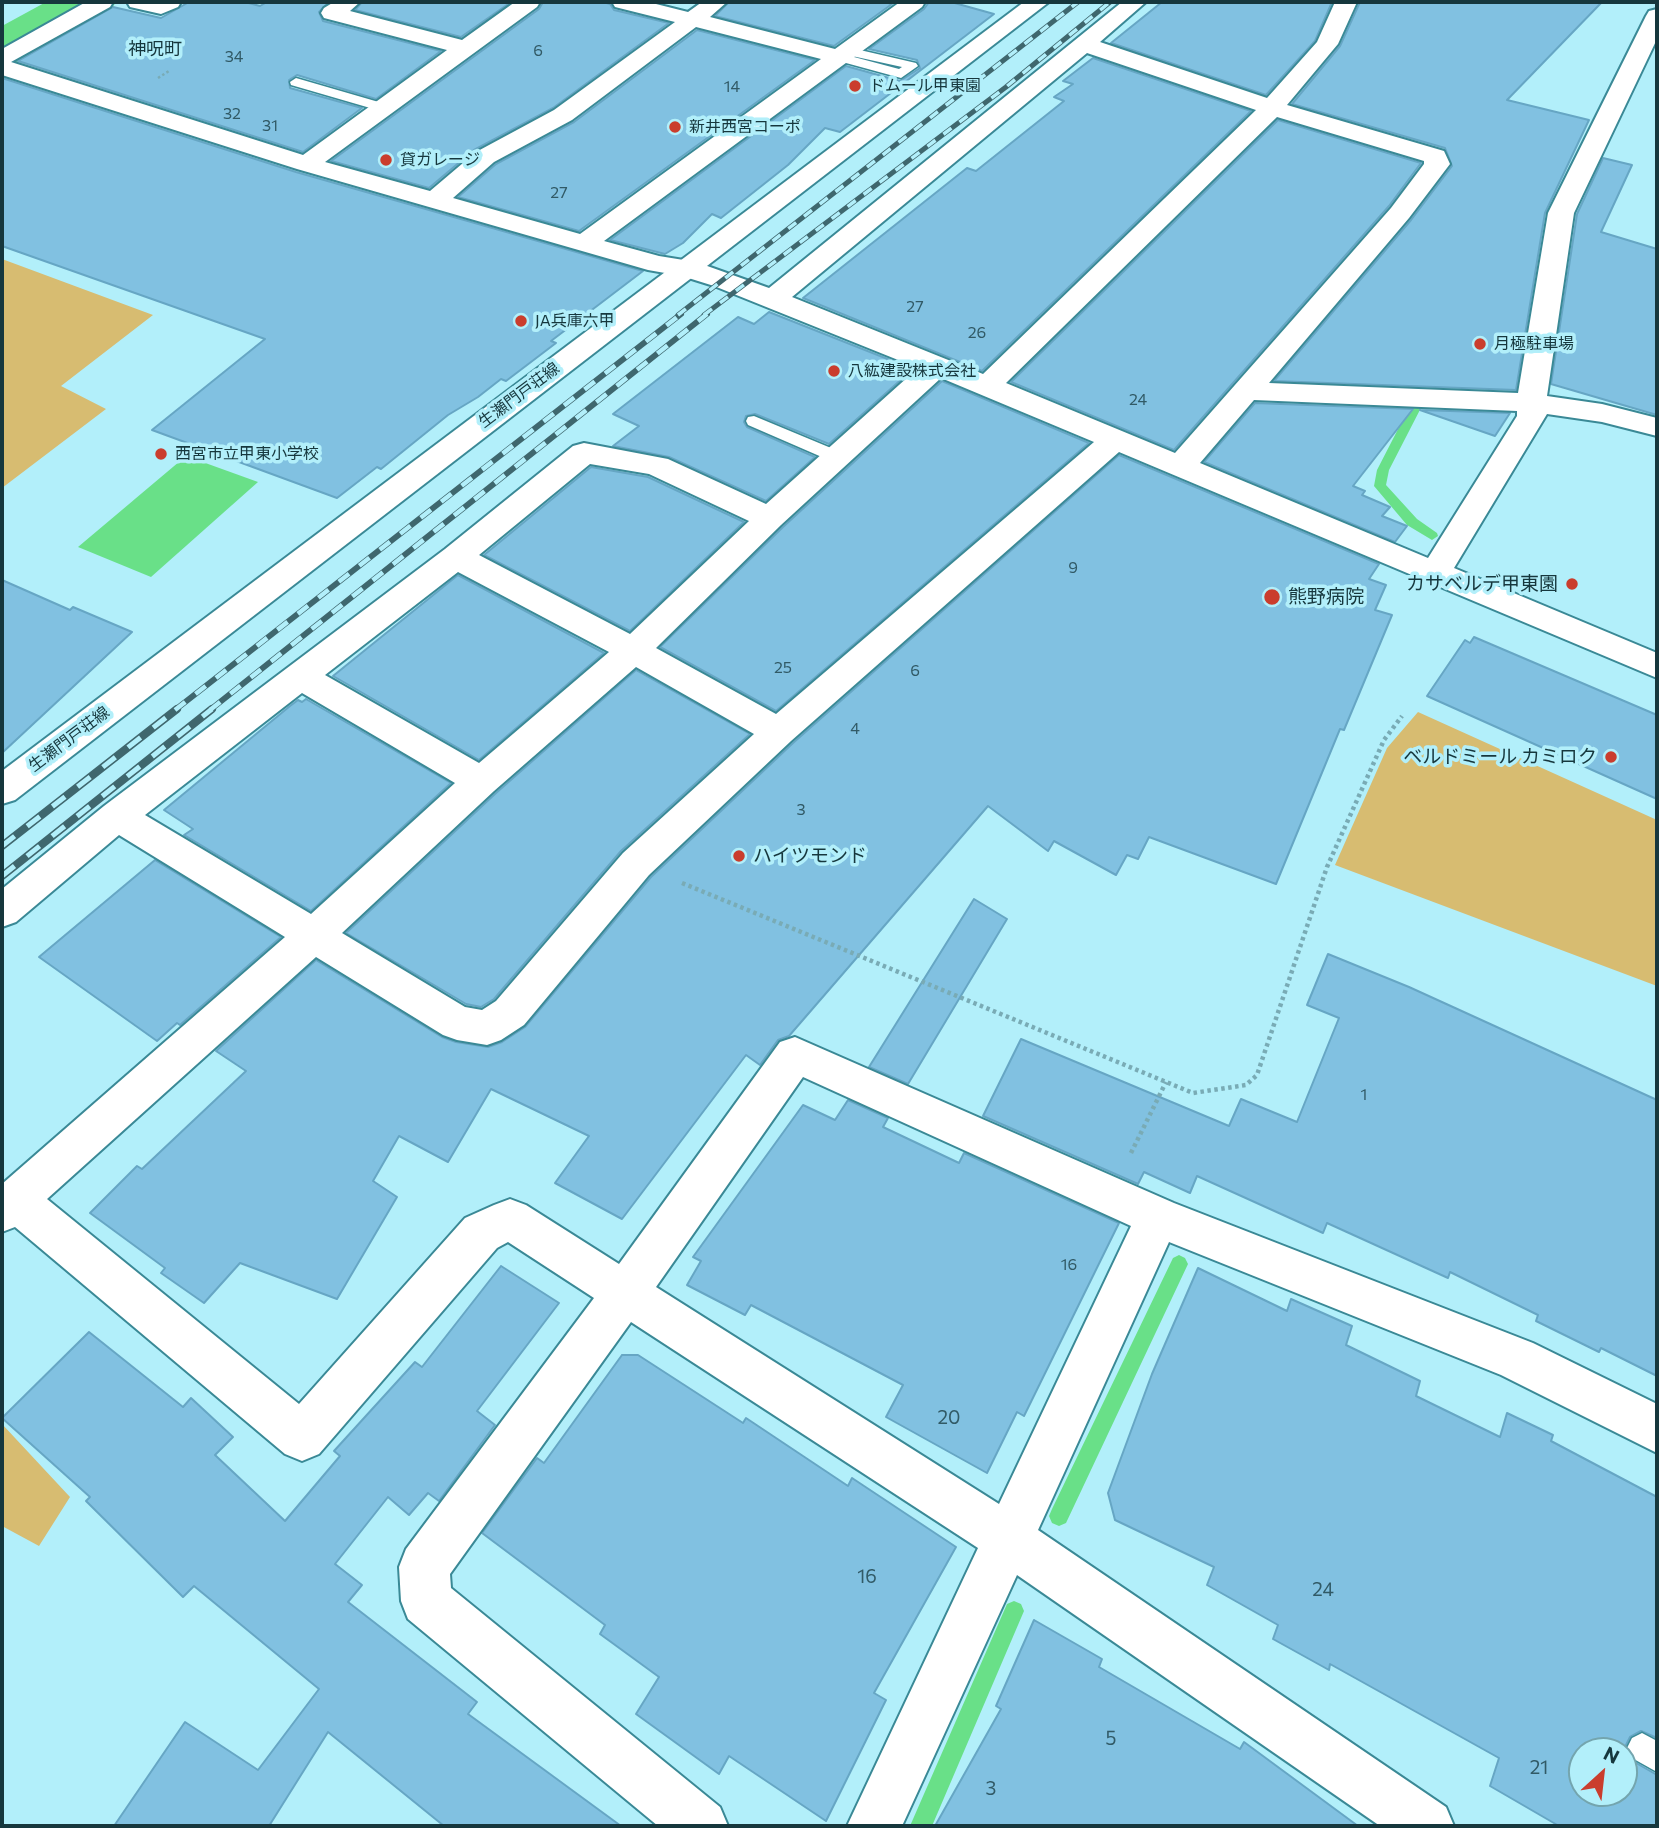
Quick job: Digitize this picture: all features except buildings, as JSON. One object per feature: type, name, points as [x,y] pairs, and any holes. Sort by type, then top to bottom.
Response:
[{"type":"street","points":[[2,36],[63,2]]},
{"type":"street","points":[[2,58],[102,2]]},
{"type":"street","points":[[138,2],[161,7],[170,2]]},
{"type":"street","points":[[349,2],[332,13],[466,48]]},
{"type":"street","points":[[306,164],[529,2]]},
{"type":"street","points":[[623,2],[703,11]]},
{"type":"street","points":[[656,2],[703,11],[843,54]]},
{"type":"street","points":[[584,243],[914,2]]},
{"type":"street","name":"生瀬門戸荘線","points":[[3,787],[1038,2]]},
{"type":"street","points":[[773,299],[1135,2]]},
{"type":"street","points":[[987,386],[1272,108],[1327,44],[1346,2]]},
{"type":"street","points":[[434,201],[485,157],[563,115],[703,11]]},
{"type":"street","points":[[1434,574],[1532,416],[1531,402],[1560,213],[1657,16]]},
{"type":"street","points":[[1082,44],[1272,108],[1435,156],[1437,164],[1400,213],[1249,391],[1180,467]]},
{"type":"street","points":[[2,67],[306,164],[657,264],[686,268],[773,299],[1657,666]]},
{"type":"street","points":[[937,366],[769,518],[633,650],[481,781],[314,934],[8,1206],[302,1437],[481,1233],[510,1219],[1008,1539],[1427,1826]]},
{"type":"street","points":[[1249,391],[1531,402],[1602,413],[1657,427]]},
{"type":"street","points":[[117,816],[457,1023],[487,1028],[510,1013],[636,864],[779,733],[1115,440]]},
{"type":"street","points":[[2,911],[117,816],[456,557],[584,453],[657,466],[769,518]]},
{"type":"street","points":[[456,557],[633,650],[779,733]]},
{"type":"street","points":[[300,676],[481,781]]},
{"type":"street","points":[[701,1826],[426,1601],[424,1567],[626,1292],[795,1055],[1157,1217],[1517,1359],[1657,1429]]},
{"type":"street","points":[[874,1826],[1157,1217]]},
{"type":"lane","points":[[296,82],[384,108]]},
{"type":"lane","points":[[754,421],[837,457]]},
{"type":"path","points":[[636,864],[1193,1093],[1246,1086],[1257,1075],[1327,867],[1384,740],[1402,716]]},
{"type":"path","points":[[1111,1195],[1166,1082]]},
{"type":"shaded area","points":[[2,259],[153,315],[61,386],[106,409],[2,488]]},
{"type":"shaded area","points":[[186,456],[258,482],[151,577],[78,547]]},
{"type":"shaded area","points":[[1418,712],[1657,820],[1657,986],[1335,865],[1387,748]]},
{"type":"shaded area","points":[[2,1424],[70,1497],[39,1546],[2,1526]]},
{"type":"waterway","points":[[2,49],[88,2]]},
{"type":"waterway","points":[[1418,402],[1383,470],[1380,486],[1412,522],[1432,536]]},
{"type":"waterway","points":[[1059,1516],[1179,1264]]},
{"type":"waterway","points":[[921,1826],[1014,1611]]},
{"type":"railway","points":[[678,315],[1078,2]]},
{"type":"railway","points":[[704,315],[1006,87],[1110,2]]},
{"type":"railway","points":[[175,710],[681,314]]},
{"type":"railway","points":[[210,710],[707,314]]},
{"type":"railway","points":[[2,846],[177,709]]},
{"type":"railway","points":[[2,876],[212,709]]},
{"type":"place","name":"ドムール甲東園","points":[[855,86]]},
{"type":"place","name":"新井西宮コーポ","points":[[675,127]]},
{"type":"place","name":"貸ガレージ","points":[[386,160]]},
{"type":"place","name":"JA兵庫六甲","points":[[521,321]]},
{"type":"place","name":"月極駐車場","points":[[1480,344]]},
{"type":"place","name":"八紘建設株式会社","points":[[834,371]]},
{"type":"place","name":"西宮市立甲東小学校","points":[[161,454]]},
{"type":"place","name":"カサベルデ甲東園","points":[[1572,584]]},
{"type":"place","name":"熊野病院","points":[[1272,597]]},
{"type":"place","name":"ベルドミール カミロク","points":[[1611,757]]},
{"type":"place","name":"ハイツモンド","points":[[739,856]]},
{"type":"district","name":"神呪町","points":[[155,49]]}]
